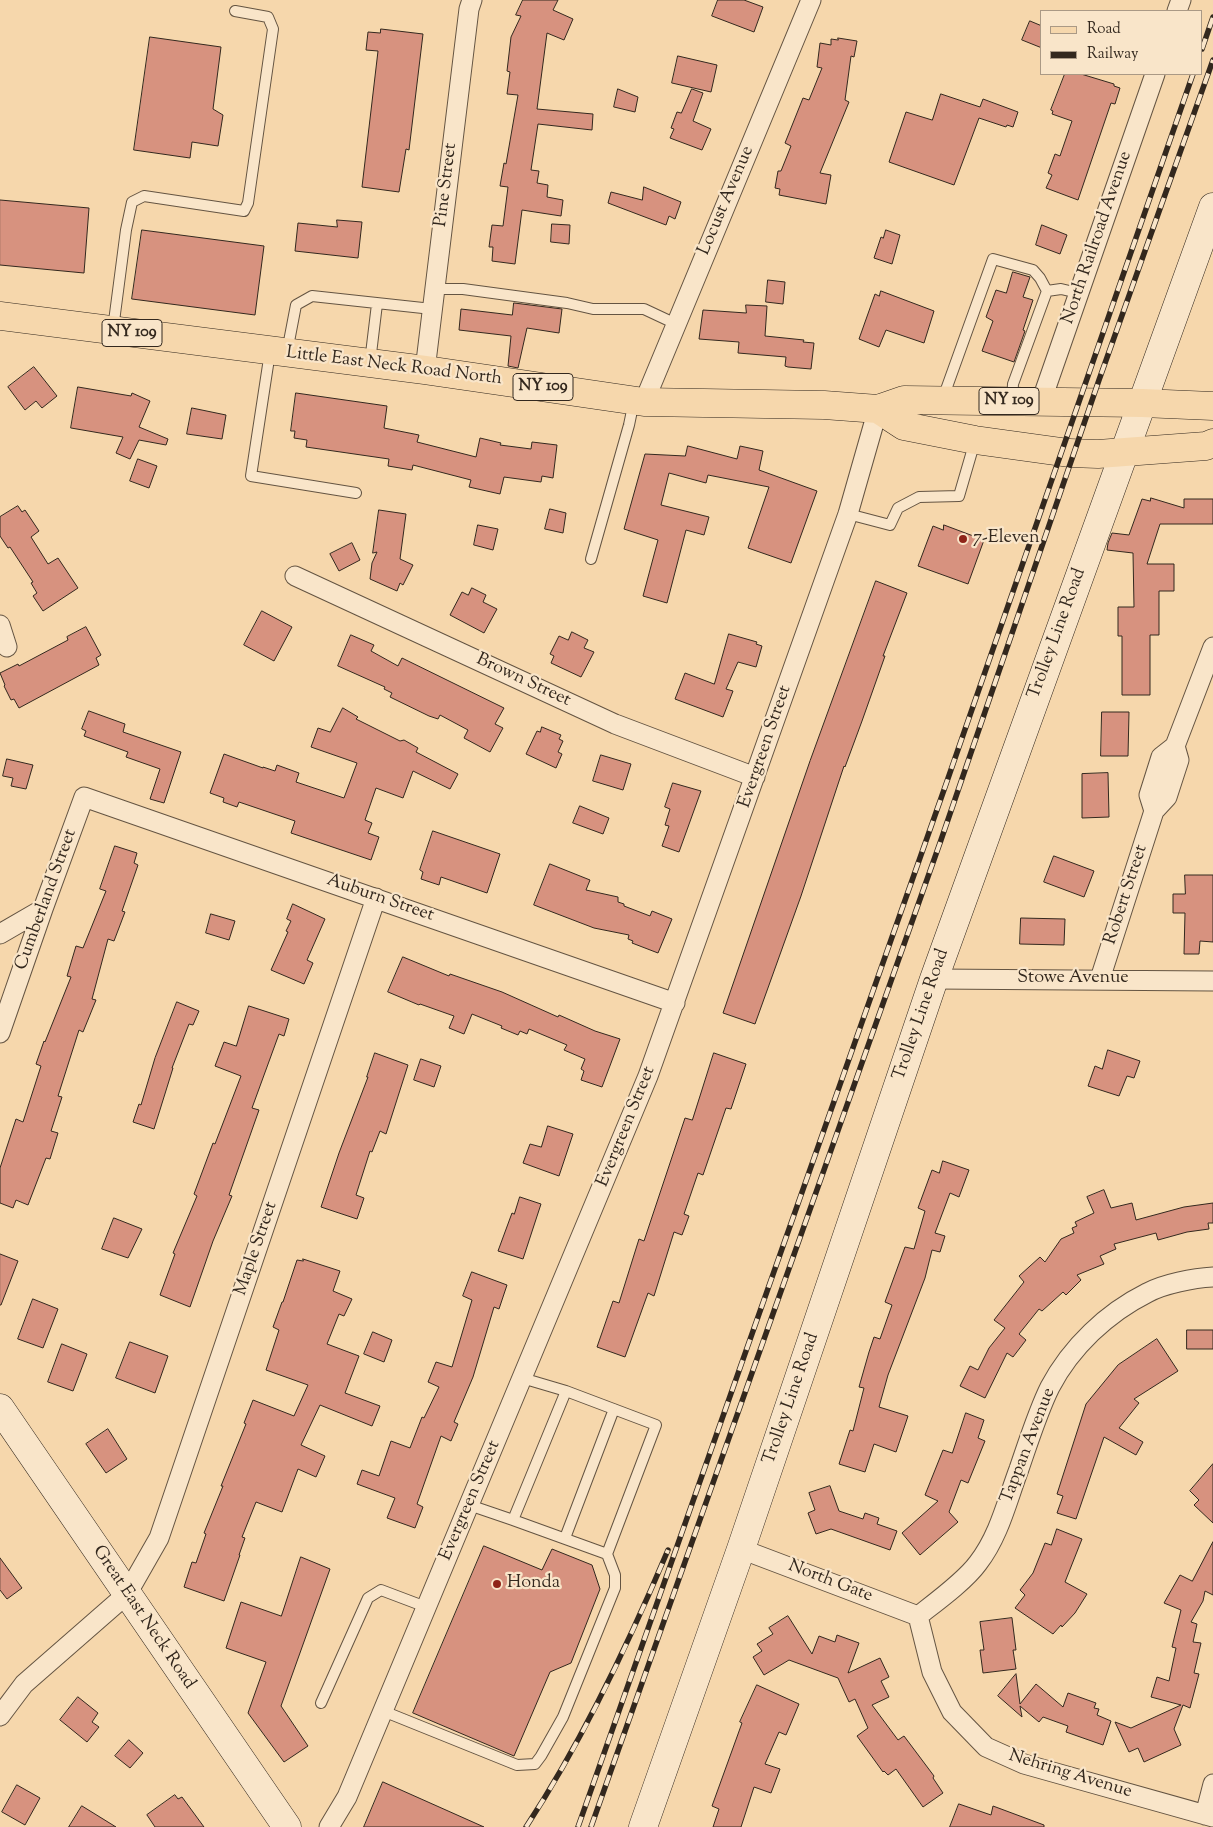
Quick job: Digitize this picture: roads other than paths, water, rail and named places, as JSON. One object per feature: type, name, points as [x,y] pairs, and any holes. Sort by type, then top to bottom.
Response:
[{"type":"main road","name":"Trolley Line Road","points":[[643,1827],[742,1549],[934,978],[1213,207]]},
{"type":"main road","name":"Little East Neck Road North","points":[[0,316],[425,370],[639,401],[824,405],[878,410],[904,426],[976,440],[1069,453],[1098,454],[1206,446],[1213,443]]},
{"type":"main road","name":"Little East Neck Road North","points":[[878,410],[904,400],[1142,403],[1213,406]]},
{"type":"main road","name":"Great East Neck Road","points":[[0,1408],[287,1827]]},
{"type":"street","name":"Pine Street","points":[[425,370],[469,8],[472,0]]},
{"type":"street","name":"Locust Avenue","points":[[639,401],[676,324],[811,0]]},
{"type":"street","name":"North Railroad Avenue","points":[[1040,402],[1155,75]]},
{"type":"street","name":"Evergreen Street","points":[[328,1827],[347,1796],[383,1711],[616,1154],[675,1004],[848,514],[878,410]]},
{"type":"street","name":"Brown Street","points":[[295,576],[615,724],[755,777]]},
{"type":"street","points":[[0,625],[7,647]]},
{"type":"street","name":"Robert Street","points":[[1100,979],[1154,811],[1167,797],[1180,760],[1175,746],[1213,647]]},
{"type":"street","name":"Auburn Street","points":[[84,796],[675,1004]]},
{"type":"street","name":"Cumberland Street","points":[[0,1033],[84,796]]},
{"type":"street","name":"Maple Street","points":[[0,1716],[24,1684],[127,1594],[160,1538],[376,898]]},
{"type":"street","points":[[0,934],[43,909]]},
{"type":"street","name":"Stowe Avenue","points":[[934,978],[1213,981]]},
{"type":"street","name":"Tappan Avenue","points":[[918,1616],[978,1564],[995,1535],[1050,1387],[1075,1351],[1107,1318],[1148,1292],[1195,1278],[1213,1277]]},
{"type":"street","name":"North Gate","points":[[742,1549],[918,1616]]},
{"type":"street","name":"Nehring Avenue","points":[[918,1616],[932,1672],[952,1712],[986,1747],[1024,1764],[1209,1816]]},
{"type":"street","points":[[1209,1816],[1213,1784]]},
{"type":"lane","points":[[113,330],[126,230],[132,202],[144,196],[244,211],[248,203],[273,29],[268,17],[235,11]]},
{"type":"lane","points":[[942,400],[993,258],[1033,270],[1047,291],[1013,384],[1012,401]]},
{"type":"lane","points":[[434,289],[463,289],[566,303],[593,309],[644,309],[676,324]]},
{"type":"lane","points":[[1047,291],[1061,289],[1078,293]]},
{"type":"lane","points":[[356,493],[251,476],[279,352],[296,305],[312,296],[432,309]]},
{"type":"lane","points":[[370,363],[377,304]]},
{"type":"lane","points":[[591,559],[630,425],[639,401]]},
{"type":"lane","points":[[848,514],[890,525],[898,508],[919,497],[959,496],[976,440]]},
{"type":"lane","points":[[383,1711],[517,1765],[535,1764],[542,1756],[563,1717],[615,1588],[615,1575],[607,1554],[656,1425],[566,1391],[522,1378]]},
{"type":"lane","points":[[513,1520],[566,1391]]},
{"type":"lane","points":[[564,1538],[614,1409]]},
{"type":"lane","points":[[469,1505],[607,1554]]},
{"type":"lane","points":[[321,1703],[368,1598],[381,1590],[426,1607]]},
{"type":"railway","points":[[1203,46],[1213,17]]},
{"type":"railway","points":[[591,1827],[941,840],[1099,380],[1213,60]]},
{"type":"railway","points":[[578,1827],[945,787],[1193,75]]},
{"type":"railway","points":[[526,1827],[567,1760],[603,1692],[668,1550]]},
{"type":"place","name":"7-Eleven","points":[[963,539]]},
{"type":"place","name":"Honda","points":[[497,1584]]}]
